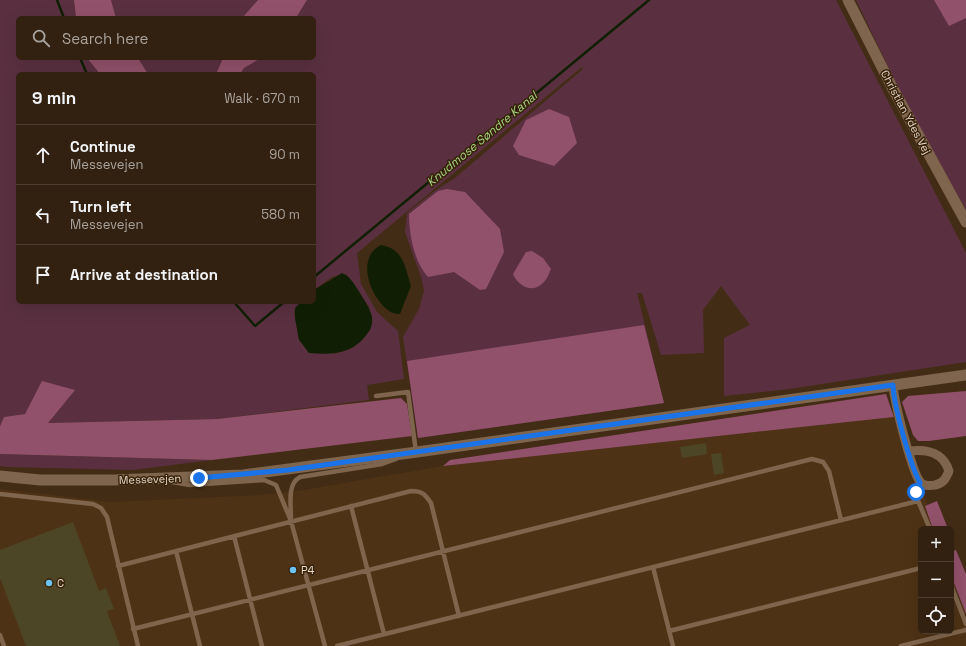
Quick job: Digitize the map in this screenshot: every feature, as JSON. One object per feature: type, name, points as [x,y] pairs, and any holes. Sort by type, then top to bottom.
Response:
[{"type":"main road","name":"Christian Ydes Vej","points":[[848,0],[892,87],[966,222]]},
{"type":"main road","name":"Messevejen","points":[[0,476],[40,480],[159,480],[243,475],[966,375]]},
{"type":"street","points":[[893,385],[909,451],[915,474],[920,483],[926,486],[936,485],[946,480],[949,471],[946,461],[936,454],[924,450],[909,451]]},
{"type":"lane","points":[[291,521],[291,486],[295,479],[382,464],[417,452],[408,392],[376,396]]},
{"type":"lane","points":[[133,629],[812,459],[823,462],[829,471],[841,520]]},
{"type":"lane","points":[[159,480],[190,485],[264,480],[272,482],[278,488],[291,521],[310,585],[325,646]]},
{"type":"lane","points":[[920,483],[916,492],[918,501],[929,526]]},
{"type":"lane","points":[[118,566],[411,491],[423,493],[431,503],[459,616]]},
{"type":"lane","points":[[0,494],[98,505],[106,517],[138,646]]},
{"type":"lane","points":[[338,646],[918,501]]},
{"type":"lane","points":[[351,506],[384,634]]},
{"type":"lane","points":[[234,536],[262,646]]},
{"type":"lane","points":[[176,551],[200,646]]},
{"type":"lane","points":[[653,567],[673,646]]},
{"type":"lane","points":[[669,631],[918,569]]},
{"type":"lane","points":[[954,593],[966,624]]},
{"type":"lane","points":[[901,646],[966,630]]},
{"type":"lane","points":[[0,637],[4,646]]},
{"type":"shaded area","points":[[0,0],[74,0],[76,16],[16,16],[16,60],[89,60],[98,72],[16,72],[16,304],[300,304],[294,312],[299,340],[334,354],[354,347],[372,318],[369,307],[346,274],[332,277],[316,289],[316,72],[242,72],[246,66],[257,60],[316,60],[316,16],[297,16],[307,0],[836,0],[966,253],[966,362],[789,389],[724,396],[724,338],[750,325],[721,286],[703,310],[704,353],[661,355],[642,293],[637,293],[664,403],[418,438],[403,337],[419,309],[424,291],[421,277],[405,232],[407,213],[436,190],[455,178],[583,69],[582,67],[357,253],[361,284],[377,312],[398,331],[404,379],[367,385],[369,400],[217,419],[47,423],[74,390],[25,414],[4,417],[0,426]]},
{"type":"shaded area","points":[[74,0],[111,0],[115,16],[76,16]]},
{"type":"shaded area","points":[[111,0],[258,0],[244,16],[115,16]]},
{"type":"shaded area","points":[[258,0],[307,0],[297,16],[244,16]]},
{"type":"shaded area","points":[[856,0],[966,0],[966,210],[906,104]]},
{"type":"shaded area","points":[[934,0],[966,0],[966,18],[949,26]]},
{"type":"shaded area","points":[[89,60],[139,60],[147,72],[98,72]]},
{"type":"shaded area","points":[[139,60],[222,60],[217,72],[147,72]]},
{"type":"shaded area","points":[[222,60],[258,60],[244,68],[241,72],[217,72]]},
{"type":"shaded area","points":[[549,109],[569,117],[577,143],[554,166],[519,155],[513,146],[526,120]]},
{"type":"shaded area","points":[[447,189],[465,192],[500,229],[504,252],[486,289],[480,290],[454,272],[428,277],[419,264],[411,239],[409,214],[438,191]]},
{"type":"shaded area","points":[[381,245],[395,250],[399,255],[405,266],[411,286],[400,314],[392,313],[384,307],[371,287],[368,275],[368,263],[372,253]]},
{"type":"shaded area","points":[[532,251],[543,258],[551,269],[543,283],[534,288],[530,288],[518,282],[513,274],[526,252]]},
{"type":"shaded area","points":[[342,273],[352,281],[368,307],[372,317],[371,328],[355,346],[341,352],[326,354],[309,353],[299,340],[295,318],[295,308],[299,304],[316,304],[316,289]]},
{"type":"shaded area","points":[[644,325],[664,403],[418,438],[407,361]]},
{"type":"shaded area","points":[[42,381],[75,390],[48,423],[217,419],[401,398],[407,404],[412,436],[212,460],[0,454],[0,426],[4,417],[25,414]]},
{"type":"shaded area","points":[[966,391],[966,436],[918,441],[913,435],[902,402],[908,396]]},
{"type":"shaded area","points":[[886,394],[894,417],[443,466],[450,460]]},
{"type":"shaded area","points":[[894,417],[936,526],[918,526],[918,634],[954,634],[954,574],[966,605],[966,646],[0,646],[0,489],[110,502],[263,495],[298,491],[443,466]]},
{"type":"shaded area","points":[[0,454],[212,460],[132,470],[8,467],[0,466]]},
{"type":"shaded area","points":[[937,501],[947,526],[932,526],[925,506]]},
{"type":"shaded area","points":[[956,550],[966,574],[966,614],[954,583],[954,551]]},
{"type":"building","points":[[706,443],[707,454],[682,458],[680,447]]},
{"type":"building","points":[[721,453],[724,473],[714,475],[711,454]]},
{"type":"building","name":"C","points":[[73,522],[99,591],[106,588],[114,609],[107,611],[120,646],[26,646],[0,578],[0,550]]},
{"type":"waterway","points":[[57,0],[63,16]]},
{"type":"waterway","name":"Knudmose Søndre Kanal","points":[[316,275],[649,0]]},
{"type":"waterway","points":[[81,60],[86,72]]},
{"type":"waterway","name":"Knudmose Søndre Kanal","points":[[236,304],[255,326],[282,304]]},
{"type":"place","name":"P4","points":[[293,570]]},
{"type":"place","name":"C","points":[[49,583]]},
{"type":"route","points":[[199,478],[288,470],[893,385],[915,474],[920,483],[916,492]]}]
